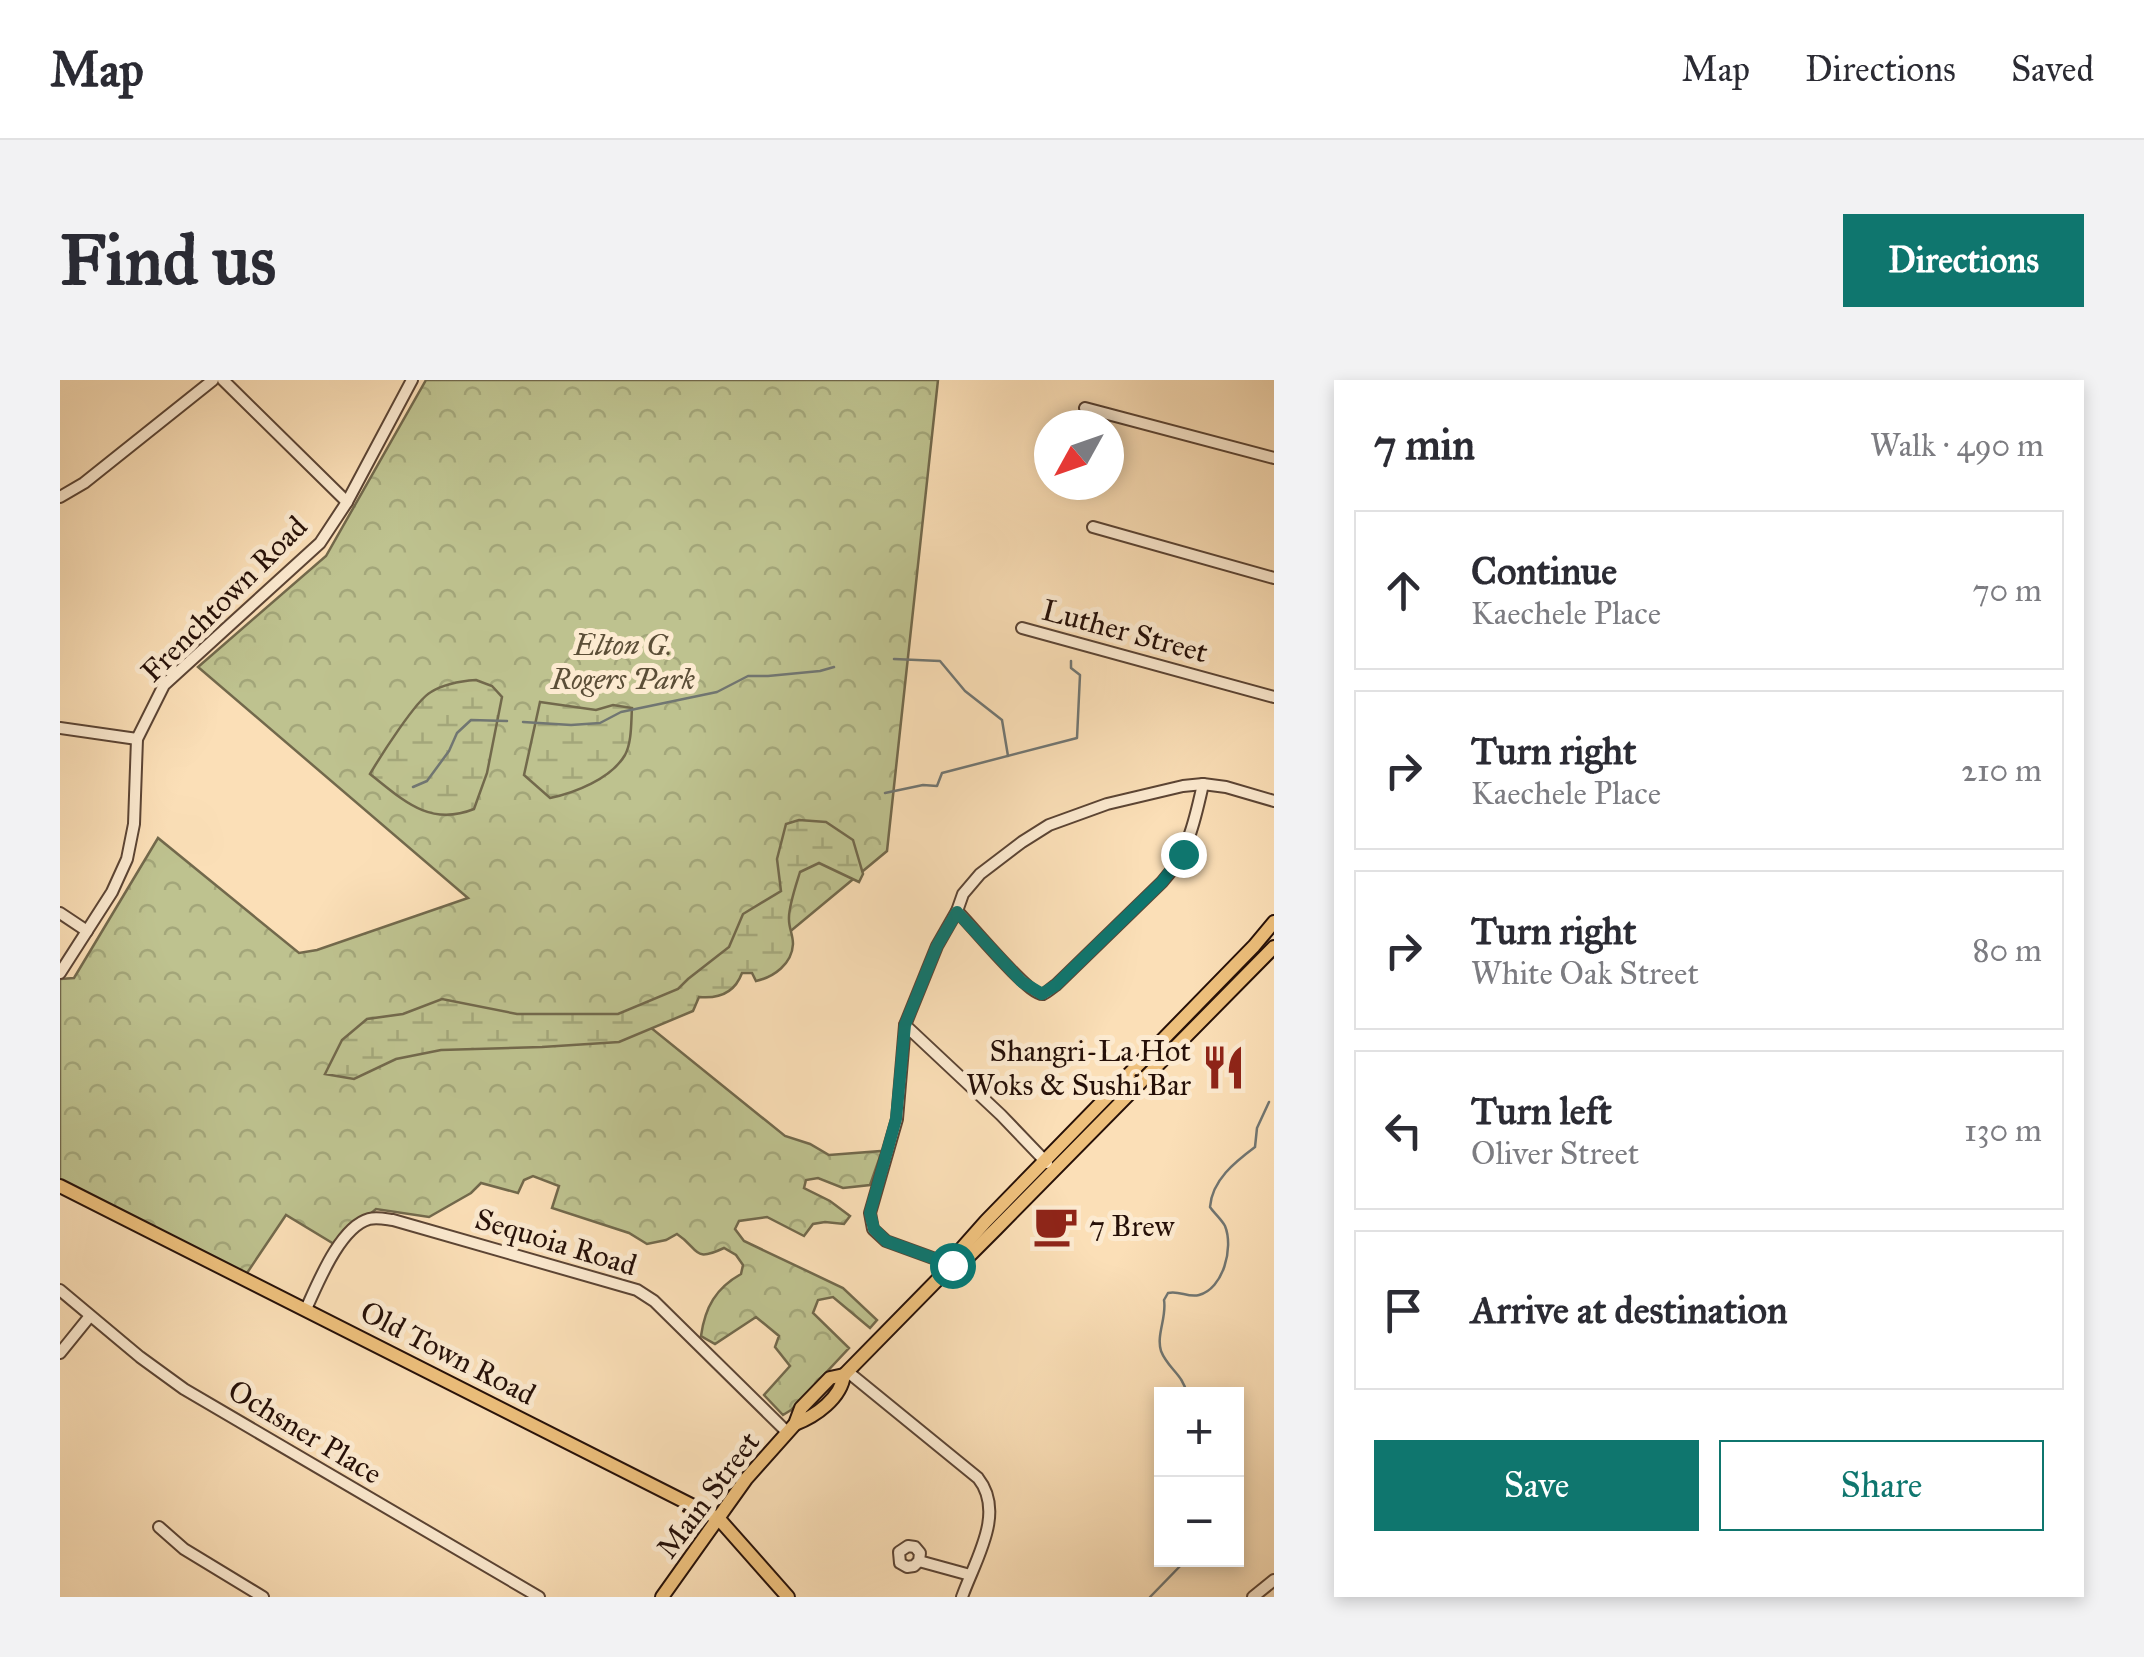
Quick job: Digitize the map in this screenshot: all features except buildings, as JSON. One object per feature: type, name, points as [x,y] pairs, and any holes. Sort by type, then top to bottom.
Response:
[{"type":"main road","name":"Main Street","points":[[662,1597],[746,1479],[791,1428],[813,1417],[843,1387],[846,1374],[952,1265],[955,1256],[1196,1015],[1273,926]]},
{"type":"main road","name":"Main Street","points":[[1196,1015],[1274,946]]},
{"type":"main road","name":"Old Town Road","points":[[60,1186],[719,1519],[788,1597]]},
{"type":"street","points":[[60,497],[213,380]]},
{"type":"street","points":[[223,380],[347,502]]},
{"type":"street","name":"Frenchtown Road","points":[[60,972],[120,877],[131,847],[137,740],[164,685],[310,554],[347,502],[412,380]]},
{"type":"street","points":[[1085,408],[1274,458]]},
{"type":"street","points":[[1092,528],[1274,578]]},
{"type":"street","name":"Luther Street","points":[[1022,628],[1274,697]]},
{"type":"street","points":[[60,728],[137,740]]},
{"type":"street","points":[[952,1265],[886,1241],[870,1222],[871,1204],[896,1119],[905,1025],[963,894],[980,874],[1049,825],[1107,804],[1203,784],[1274,801]]},
{"type":"street","points":[[957,912],[1022,982],[1042,994],[1056,985],[1170,874],[1183,854],[1203,784]]},
{"type":"street","points":[[60,913],[87,931]]},
{"type":"street","points":[[905,1025],[1049,1165]]},
{"type":"street","name":"Sequoia Road","points":[[306,1309],[350,1231],[370,1219],[393,1220],[637,1290],[654,1301],[791,1428]]},
{"type":"street","name":"Ochsner Place","points":[[60,1290],[184,1390],[539,1597]]},
{"type":"street","points":[[60,1353],[90,1316]]},
{"type":"street","points":[[846,1374],[984,1486],[990,1501],[990,1518],[962,1597]]},
{"type":"street","points":[[159,1526],[184,1549],[263,1597]]},
{"type":"street","points":[[919,1561],[970,1575]]},
{"type":"street","points":[[1254,1597],[1274,1580]]},
{"type":"green space","name":"Elton G. Rogers Park","points":[[426,380],[938,380],[887,851],[769,949],[645,1023],[785,1136],[829,1155],[882,1151],[870,1185],[843,1188],[818,1178],[806,1180],[804,1188],[850,1216],[844,1224],[813,1224],[804,1236],[767,1217],[739,1221],[735,1229],[744,1241],[843,1288],[877,1320],[870,1328],[833,1297],[818,1300],[813,1313],[849,1348],[783,1415],[764,1395],[790,1366],[775,1347],[779,1336],[756,1317],[715,1344],[701,1336],[713,1299],[741,1274],[743,1265],[736,1255],[724,1248],[701,1254],[677,1234],[647,1244],[629,1233],[552,1208],[559,1186],[533,1176],[524,1180],[518,1193],[481,1183],[429,1217],[376,1209],[334,1244],[286,1215],[245,1276],[60,1186],[60,979],[74,978],[158,838],[299,953],[468,898],[198,667],[326,556]]},
{"type":"green space","points":[[476,680],[492,686],[502,697],[487,773],[474,809],[458,814],[430,813],[406,801],[370,774],[424,697],[447,685]]},
{"type":"green space","points":[[540,702],[596,710],[613,705],[632,708],[630,738],[619,764],[581,789],[550,798],[524,775]]},
{"type":"green space","points":[[799,820],[826,822],[853,840],[863,874],[859,882],[819,863],[800,872],[789,915],[792,951],[781,969],[769,976],[756,981],[752,973],[742,973],[725,993],[699,997],[693,1011],[619,1042],[441,1050],[396,1059],[354,1079],[325,1074],[342,1040],[367,1019],[403,1014],[442,999],[517,1014],[618,1014],[678,989],[729,947],[743,914],[781,891],[777,859],[786,824]]},
{"type":"waterway","points":[[894,659],[940,661],[965,691],[1002,720],[1008,756]]},
{"type":"waterway","points":[[885,793],[937,786],[942,773],[1077,738],[1080,675],[1071,668],[1071,661]]},
{"type":"waterway","points":[[523,722],[600,723],[621,712],[717,692],[748,676],[834,667]]},
{"type":"waterway","points":[[413,787],[427,781],[457,733],[471,720],[507,721]]},
{"type":"waterway","points":[[1184,1387],[1161,1351],[1164,1300],[1172,1292],[1199,1295],[1220,1276],[1227,1256],[1227,1235],[1224,1224],[1210,1207],[1212,1197],[1226,1172],[1255,1147],[1257,1128],[1269,1102]]},
{"type":"waterway","points":[[1150,1597],[1179,1567]]},
{"type":"place","name":"Shangri-La Hot Woks & Sushi Bar","points":[[1224,1068]]},
{"type":"place","name":"7 Brew","points":[[1056,1226]]},
{"type":"route","points":[[952,1265],[886,1241],[870,1222],[871,1204],[894,1134],[905,1025],[944,932],[957,912],[1022,982],[1042,994],[1162,882],[1183,854]]}]
